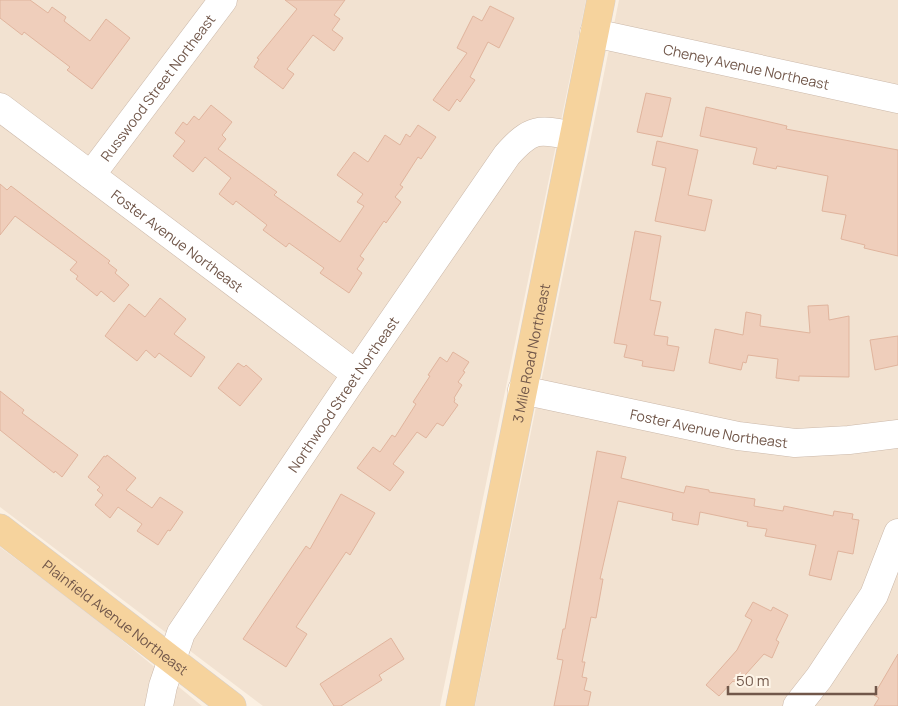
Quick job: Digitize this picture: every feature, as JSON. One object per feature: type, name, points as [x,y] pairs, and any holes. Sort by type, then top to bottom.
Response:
[{"type":"main road","name":"3 Mile Road Northeast","points":[[460,706],[601,0]]},
{"type":"main road","name":"Plainfield Avenue Northeast","points":[[0,528],[232,706]]},
{"type":"street","name":"Russwood Street Northeast","points":[[91,175],[223,0]]},
{"type":"street","name":"Cheney Avenue Northeast","points":[[594,33],[898,99]]},
{"type":"street","name":"Foster Avenue Northeast","points":[[0,107],[356,374]]},
{"type":"street","name":"Northwood Street Northeast","points":[[159,706],[180,633],[507,154],[521,140],[535,132],[545,131],[573,136]]},
{"type":"street","name":"Foster Avenue Northeast","points":[[522,390],[738,436],[795,443],[849,440],[898,434]]},
{"type":"street","points":[[797,706],[819,678],[874,595],[898,534]]},
{"type":"shaded area","points":[[0,0],[586,0],[440,706],[263,706],[0,507]]},
{"type":"shaded area","points":[[619,0],[898,0],[898,706],[475,706]]},
{"type":"shaded area","points":[[0,547],[95,618],[202,706],[0,706]]},
{"type":"building","points":[[0,0],[30,0],[48,13],[52,7],[66,17],[64,21],[90,41],[106,19],[130,38],[92,89],[67,70],[70,67],[24,32],[22,35],[0,18]]},
{"type":"building","points":[[285,0],[345,0],[334,15],[340,19],[332,30],[343,38],[334,51],[313,35],[287,69],[294,74],[283,89],[254,67],[259,59],[257,58],[297,9]]},
{"type":"building","points":[[490,6],[514,18],[499,48],[488,42],[470,77],[475,80],[460,102],[457,99],[449,111],[433,100],[467,53],[457,48],[473,16],[482,21]]},
{"type":"building","points":[[646,93],[671,98],[662,137],[637,132]]},
{"type":"building","points":[[211,105],[232,122],[222,135],[226,139],[218,149],[277,192],[274,195],[340,242],[364,206],[357,202],[363,194],[337,175],[354,152],[368,162],[385,135],[400,145],[406,134],[410,137],[418,125],[436,137],[421,159],[418,157],[400,185],[403,187],[395,197],[401,202],[386,223],[384,221],[360,256],[364,259],[357,269],[362,273],[349,293],[320,273],[324,268],[289,243],[286,247],[263,230],[267,225],[236,201],[233,205],[219,194],[231,178],[205,157],[193,172],[173,156],[185,141],[175,133],[183,122],[187,125],[194,116],[199,120]]},
{"type":"building","points":[[706,107],[787,126],[786,129],[898,150],[898,256],[864,248],[865,245],[841,239],[846,215],[822,211],[828,176],[777,166],[776,169],[753,164],[757,148],[700,136]]},
{"type":"building","points":[[657,141],[698,150],[688,195],[712,200],[705,231],[655,221],[666,168],[652,165]]},
{"type":"building","points":[[0,184],[7,190],[11,186],[110,261],[108,263],[117,270],[115,273],[129,285],[114,302],[101,291],[97,296],[76,279],[78,276],[70,270],[77,262],[15,216],[0,235]]},
{"type":"building","points":[[635,231],[661,236],[650,300],[661,302],[654,335],[668,337],[667,345],[679,347],[674,371],[642,366],[643,361],[624,357],[627,345],[614,343]]},
{"type":"building","points":[[160,298],[186,319],[174,334],[205,357],[191,377],[159,353],[155,358],[146,350],[137,361],[105,336],[129,304],[145,317]]},
{"type":"building","points":[[828,305],[829,320],[849,316],[849,377],[799,376],[799,381],[776,378],[778,359],[748,355],[746,363],[743,362],[741,370],[709,363],[715,329],[743,335],[746,312],[761,315],[760,326],[810,333],[808,306]]},
{"type":"building","points":[[898,336],[898,365],[875,370],[870,340]]},
{"type":"building","points":[[453,352],[469,362],[458,382],[462,385],[454,398],[454,402],[458,405],[443,426],[437,423],[426,438],[417,432],[393,464],[404,472],[390,491],[357,468],[373,447],[380,452],[392,435],[395,437],[416,404],[413,402],[440,357],[447,362]]},
{"type":"building","points":[[238,363],[244,367],[246,365],[262,379],[240,406],[218,388]]},
{"type":"building","points":[[0,391],[24,410],[22,413],[78,455],[62,477],[55,471],[54,473],[0,430]]},
{"type":"building","points":[[597,451],[626,457],[621,478],[684,493],[686,486],[709,490],[709,492],[755,499],[754,506],[783,511],[784,506],[833,516],[834,511],[853,514],[852,519],[859,520],[853,554],[838,551],[831,580],[809,575],[816,545],[765,536],[767,529],[747,526],[748,522],[700,512],[698,525],[672,520],[673,513],[618,501],[600,579],[603,579],[596,618],[591,617],[582,662],[585,662],[582,677],[587,678],[584,690],[591,692],[588,706],[554,706],[563,660],[557,659],[563,629],[565,629]]},
{"type":"building","points":[[107,455],[136,478],[126,490],[152,508],[160,497],[183,512],[158,545],[137,531],[142,524],[118,507],[110,518],[95,505],[103,495],[97,490],[100,487],[88,477],[104,456],[106,457]]},
{"type":"building","points":[[341,494],[375,513],[350,555],[346,552],[296,627],[307,634],[286,667],[243,639],[306,546],[310,549]]},
{"type":"building","points":[[753,602],[771,611],[773,607],[788,615],[776,640],[779,642],[772,658],[764,654],[737,684],[733,681],[719,696],[706,685],[737,650],[752,620],[745,616]]},
{"type":"building","points":[[391,638],[404,659],[379,675],[382,680],[341,706],[334,706],[320,684]]},
{"type":"building","points":[[898,654],[898,706],[874,706],[879,698],[874,695]]}]
